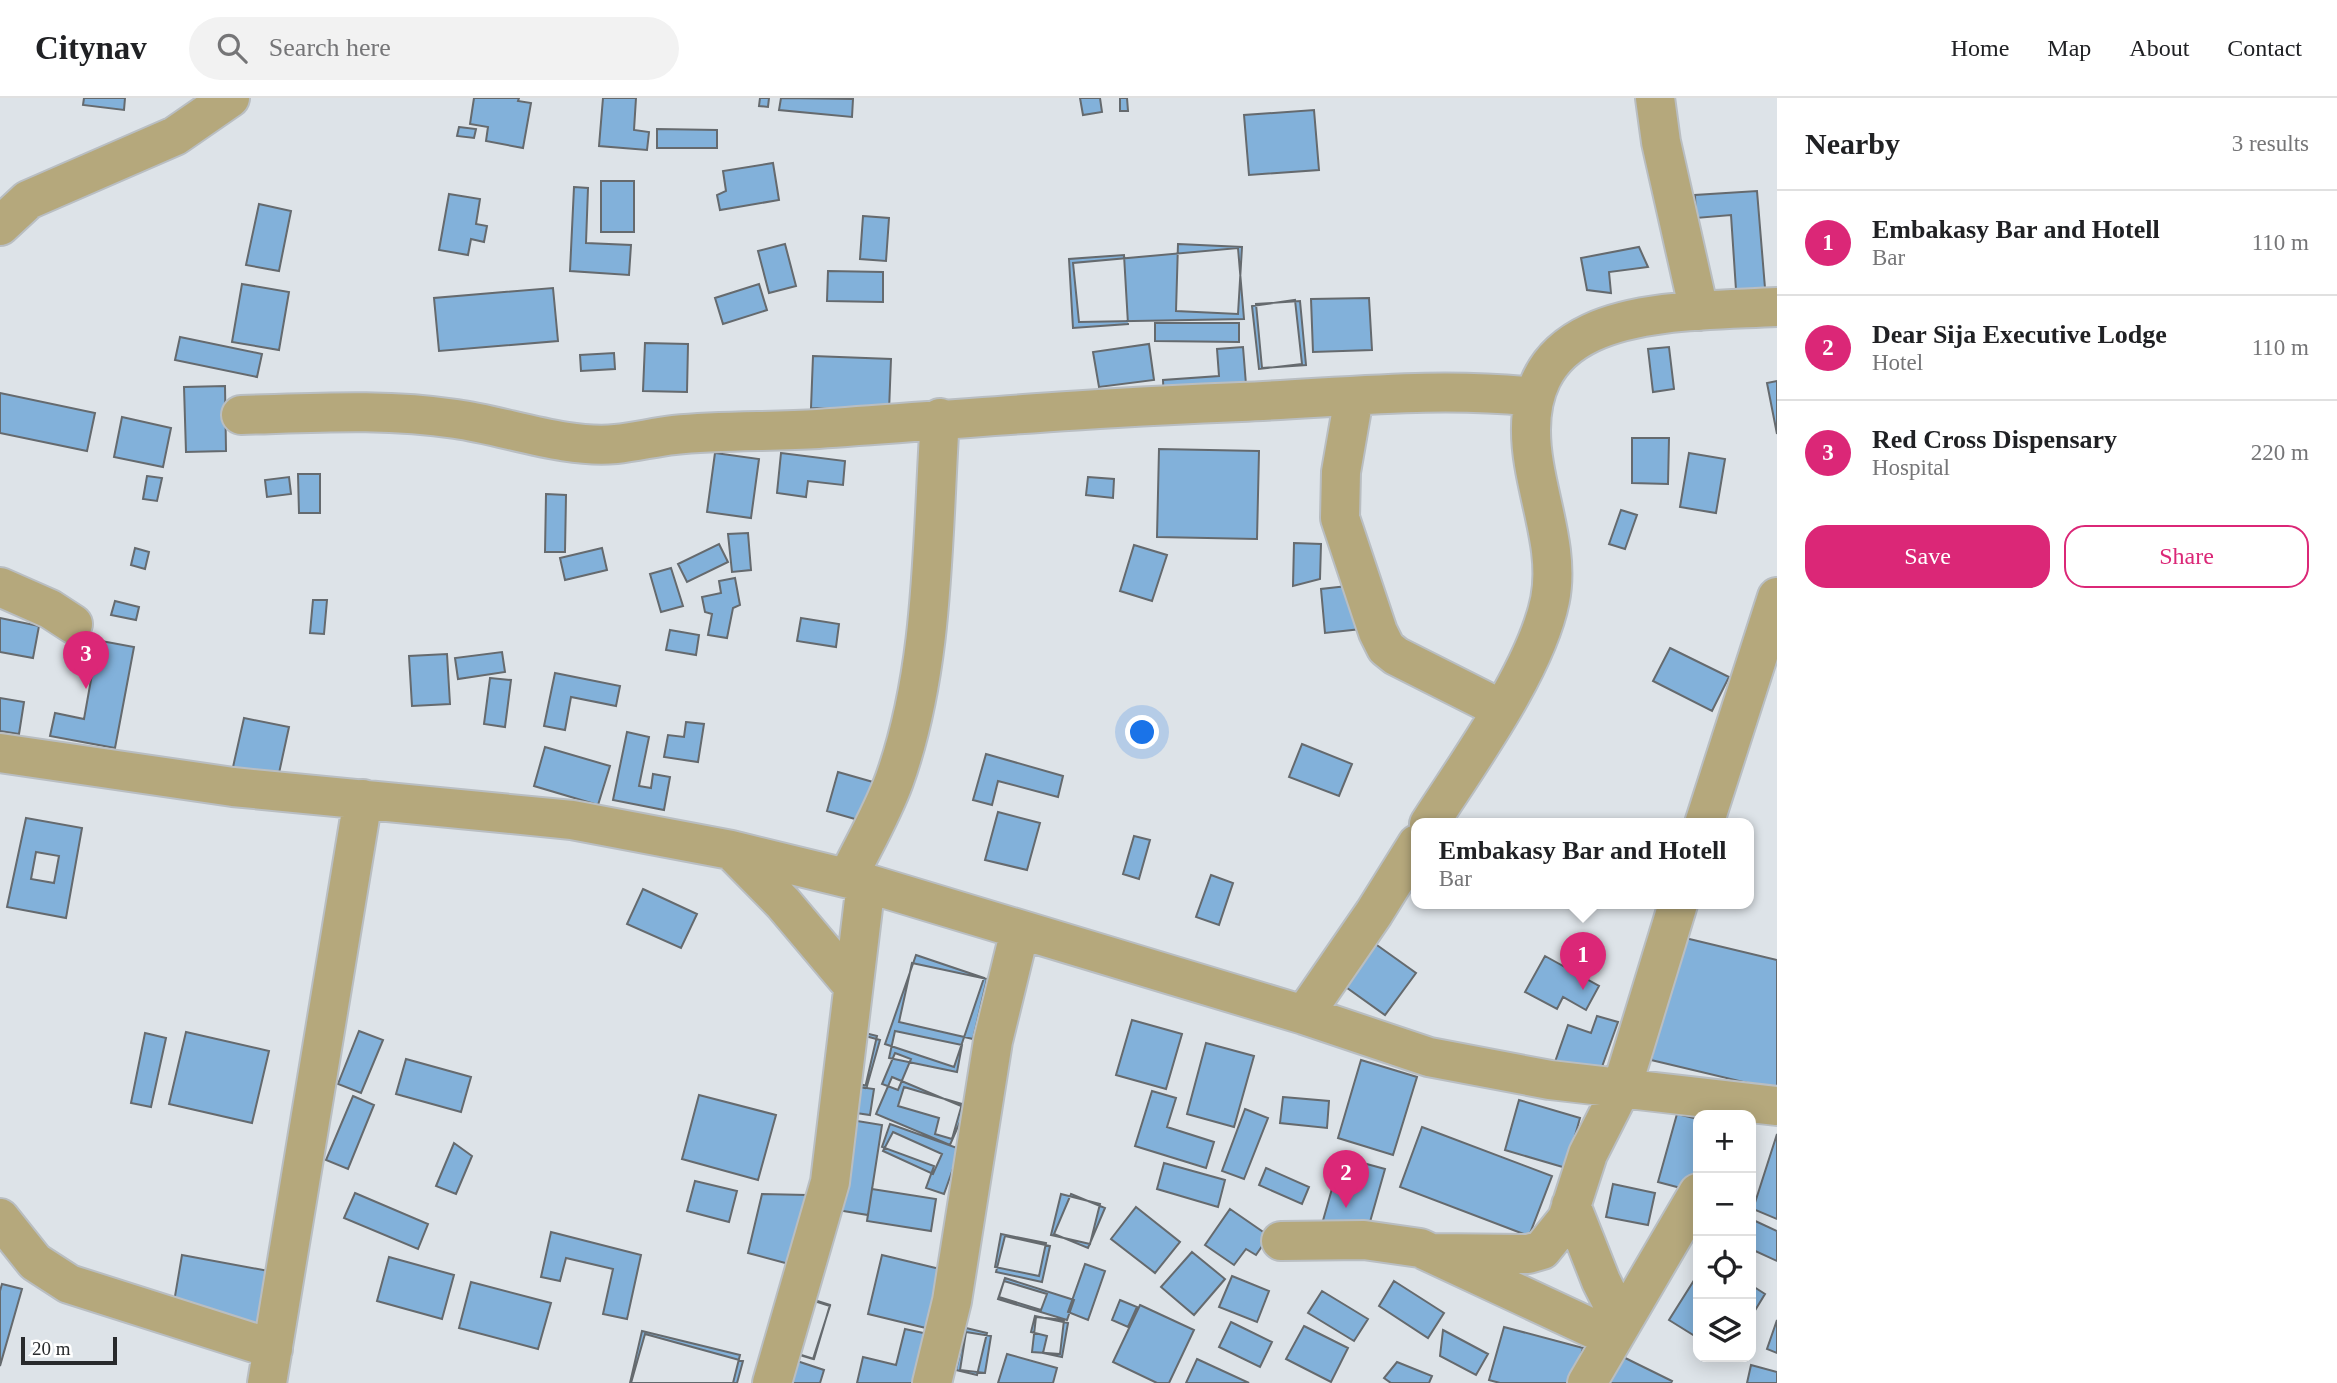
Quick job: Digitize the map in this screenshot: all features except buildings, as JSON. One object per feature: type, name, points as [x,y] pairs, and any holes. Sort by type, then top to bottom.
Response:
[{"type":"street","points":[[0,226],[28,200],[175,136],[230,98]]},
{"type":"street","points":[[1655,98],[1661,142],[1699,311]]},
{"type":"street","points":[[1433,818],[1526,664],[1550,602],[1555,566],[1533,458],[1534,397],[1550,363],[1569,343],[1609,323],[1699,311],[1777,307]]},
{"type":"street","points":[[241,415],[364,411],[439,417],[510,427],[564,442],[613,444],[676,435],[817,429],[940,418],[1354,397],[1426,390],[1480,391],[1534,397]]},
{"type":"street","points":[[1354,397],[1341,472],[1340,518],[1378,632],[1387,648],[1396,656],[1501,709]]},
{"type":"street","points":[[772,1383],[830,1182],[853,986],[857,880],[894,782],[913,713],[926,634],[940,418]]},
{"type":"street","points":[[0,587],[50,609],[73,624]]},
{"type":"street","points":[[1705,818],[1777,597]]},
{"type":"street","points":[[0,753],[233,787],[572,820],[731,850],[857,880],[1304,1015],[1429,1057],[1550,1080],[1777,1108]]},
{"type":"street","points":[[0,1218],[35,1262],[69,1284],[141,1310],[270,1366],[363,799]]},
{"type":"street","points":[[731,850],[783,903],[853,986]]},
{"type":"street","points":[[1304,1015],[1374,914],[1411,854]]},
{"type":"street","points":[[1280,1241],[1364,1240],[1434,1253],[1528,1254],[1542,1250],[1567,1219],[1588,1154],[1622,1087],[1676,909]]},
{"type":"street","points":[[932,1383],[953,1301],[993,1041],[1020,930]]},
{"type":"street","points":[[1756,1122],[1777,1108]]},
{"type":"street","points":[[1587,1383],[1693,1202]]},
{"type":"street","points":[[1571,1205],[1601,1281],[1617,1331]]},
{"type":"street","points":[[1434,1253],[1617,1331]]},
{"type":"place","name":"Red Cross Dispensary","points":[[86,689]]},
{"type":"place","name":"Embakasy Bar and Hotell","points":[[1583,990]]},
{"type":"place","name":"Dear Sija Executive Lodge","points":[[1346,1208]]}]
